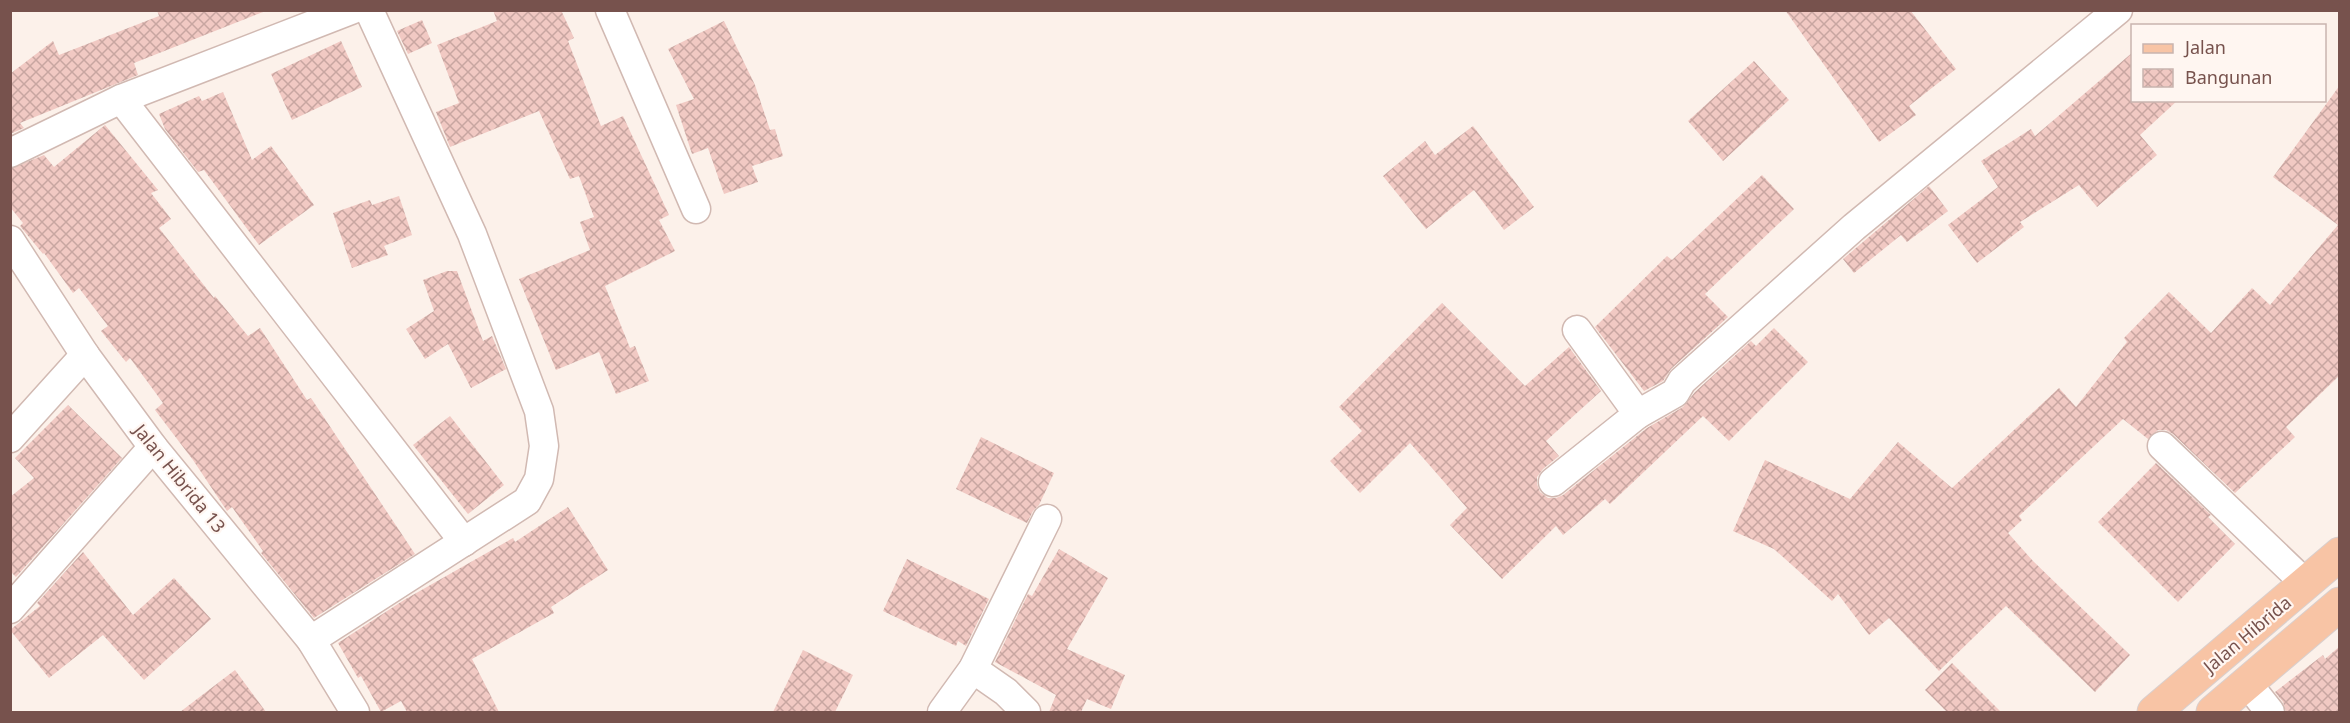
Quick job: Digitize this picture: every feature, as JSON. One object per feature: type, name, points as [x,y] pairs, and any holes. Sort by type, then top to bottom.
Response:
[{"type":"main road","name":"Jalan Hibrida","points":[[2154,712],[2340,554]]},
{"type":"main road","points":[[2213,712],[2340,604]]},
{"type":"street","points":[[10,153],[121,99],[351,10]]},
{"type":"street","points":[[311,640],[527,501],[539,479],[544,446],[539,411],[472,234],[369,10]]},
{"type":"street","points":[[610,10],[696,209]]},
{"type":"street","points":[[1553,482],[1638,414],[1675,393],[1682,381],[1854,227],[2118,10]]},
{"type":"street","points":[[121,99],[464,542]]},
{"type":"street","name":"Jalan Hibrida 13","points":[[10,240],[85,355],[153,447],[311,640],[355,712]]},
{"type":"street","points":[[1577,330],[1638,414]]},
{"type":"street","points":[[10,438],[85,355]]},
{"type":"street","points":[[2162,446],[2306,584]]},
{"type":"street","points":[[10,609],[153,447]]},
{"type":"street","points":[[942,712],[973,669],[1047,519]]},
{"type":"street","points":[[973,669],[1006,692],[1026,712]]},
{"type":"street","points":[[2247,683],[2270,712]]},
{"type":"building","points":[[157,10],[263,12],[134,63],[138,75],[20,123],[24,128],[10,134],[10,74],[53,41],[59,55],[159,16]]},
{"type":"building","points":[[493,10],[561,10],[574,38],[568,41],[601,126],[623,116],[669,215],[659,220],[675,251],[605,286],[630,348],[635,346],[649,381],[616,394],[599,352],[556,370],[519,279],[590,250],[580,222],[594,217],[579,176],[570,179],[539,111],[450,147],[436,112],[459,103],[437,45],[497,21]]},
{"type":"building","points":[[1785,10],[1910,10],[1956,69],[1909,106],[1916,115],[1879,142]]},
{"type":"building","points":[[422,20],[432,43],[408,54],[397,31]]},
{"type":"building","points":[[724,21],[755,85],[770,130],[775,129],[783,156],[752,166],[758,182],[724,194],[708,148],[692,154],[676,105],[694,99],[668,49]]},
{"type":"building","points":[[341,41],[362,87],[292,120],[271,74]]},
{"type":"building","points":[[2131,54],[2131,102],[2176,102],[2140,135],[2157,155],[2097,207],[2079,185],[2020,222],[2024,227],[1977,263],[1948,225],[1998,187],[1981,161],[2031,129],[2035,136]]},
{"type":"building","points":[[1754,61],[1789,100],[1723,161],[1688,121]]},
{"type":"building","points":[[2340,85],[2340,375],[2286,427],[2295,437],[2235,493],[2173,434],[2166,430],[2158,430],[2148,439],[2123,419],[2019,516],[2022,520],[2008,533],[2033,561],[2130,655],[2095,692],[2006,606],[1939,671],[1889,618],[1869,635],[1838,594],[1832,601],[1774,549],[1733,531],[1765,460],[1850,499],[1898,442],[1952,488],[2059,388],[2076,407],[2127,342],[2124,338],[2169,292],[2211,333],[2252,288],[2270,305],[2338,225],[2273,177]]},
{"type":"building","points":[[223,92],[252,160],[271,146],[314,205],[259,245],[204,170],[198,172],[165,129],[159,114],[199,96],[202,101]]},
{"type":"building","points":[[105,125],[158,190],[151,193],[171,219],[159,228],[214,298],[215,296],[248,336],[260,328],[307,400],[311,398],[415,554],[314,618],[261,553],[263,551],[232,507],[227,511],[193,460],[155,410],[163,403],[130,358],[126,362],[101,331],[108,326],[79,288],[73,293],[44,253],[20,226],[23,223],[10,207],[10,169],[44,155],[54,167]]},
{"type":"building","points":[[1473,126],[1534,207],[1504,230],[1474,190],[1426,229],[1383,176],[1425,141],[1435,155]]},
{"type":"building","points":[[1762,175],[1794,209],[1705,294],[1728,317],[1671,369],[1663,381],[1644,391],[1595,327],[1667,256],[1672,260]]},
{"type":"building","points":[[1929,186],[1948,211],[1907,242],[1901,235],[1854,273],[1843,259]]},
{"type":"building","points":[[399,196],[412,235],[384,246],[388,255],[352,268],[333,213],[370,200],[372,205]]},
{"type":"building","points":[[447,271],[457,271],[483,341],[492,336],[506,369],[471,388],[448,344],[425,359],[406,329],[434,311],[423,280]]},
{"type":"building","points":[[1442,303],[1525,386],[1569,347],[1601,391],[1546,441],[1559,456],[1537,477],[1540,492],[1548,498],[1563,495],[1647,428],[1683,407],[1695,392],[1751,341],[1756,346],[1774,328],[1808,362],[1729,441],[1703,416],[1610,504],[1605,499],[1563,535],[1556,526],[1502,579],[1450,525],[1467,508],[1410,443],[1360,493],[1330,461],[1362,431],[1339,407]]},
{"type":"building","points":[[68,405],[122,458],[16,577],[10,571],[10,497],[34,478],[15,458]]},
{"type":"building","points":[[450,416],[504,485],[468,514],[413,445]]},
{"type":"building","points":[[981,437],[1054,473],[1039,505],[1027,523],[956,489]]},
{"type":"building","points":[[2156,463],[2211,515],[2208,517],[2235,544],[2178,602],[2098,522]]},
{"type":"building","points":[[568,507],[608,570],[551,607],[554,613],[472,659],[499,712],[407,712],[401,701],[381,712],[361,676],[358,678],[338,643],[404,600],[513,538],[515,542]]},
{"type":"building","points":[[1059,549],[1108,578],[1067,649],[1125,675],[1111,709],[1087,699],[1081,712],[1049,712],[1056,695],[995,662],[1028,594],[1032,596]]},
{"type":"building","points":[[83,552],[133,615],[174,578],[211,619],[144,680],[103,635],[49,678],[10,630],[40,606],[37,603]]},
{"type":"building","points":[[907,559],[989,599],[966,646],[958,641],[956,646],[883,611]]},
{"type":"building","points":[[2340,646],[2340,712],[2286,712],[2283,702],[2275,692],[2323,655],[2325,659]]},
{"type":"building","points":[[803,650],[853,675],[835,712],[773,712]]},
{"type":"building","points":[[1952,663],[2001,712],[1947,712],[1925,690]]},
{"type":"building","points":[[235,670],[266,712],[180,712]]}]
